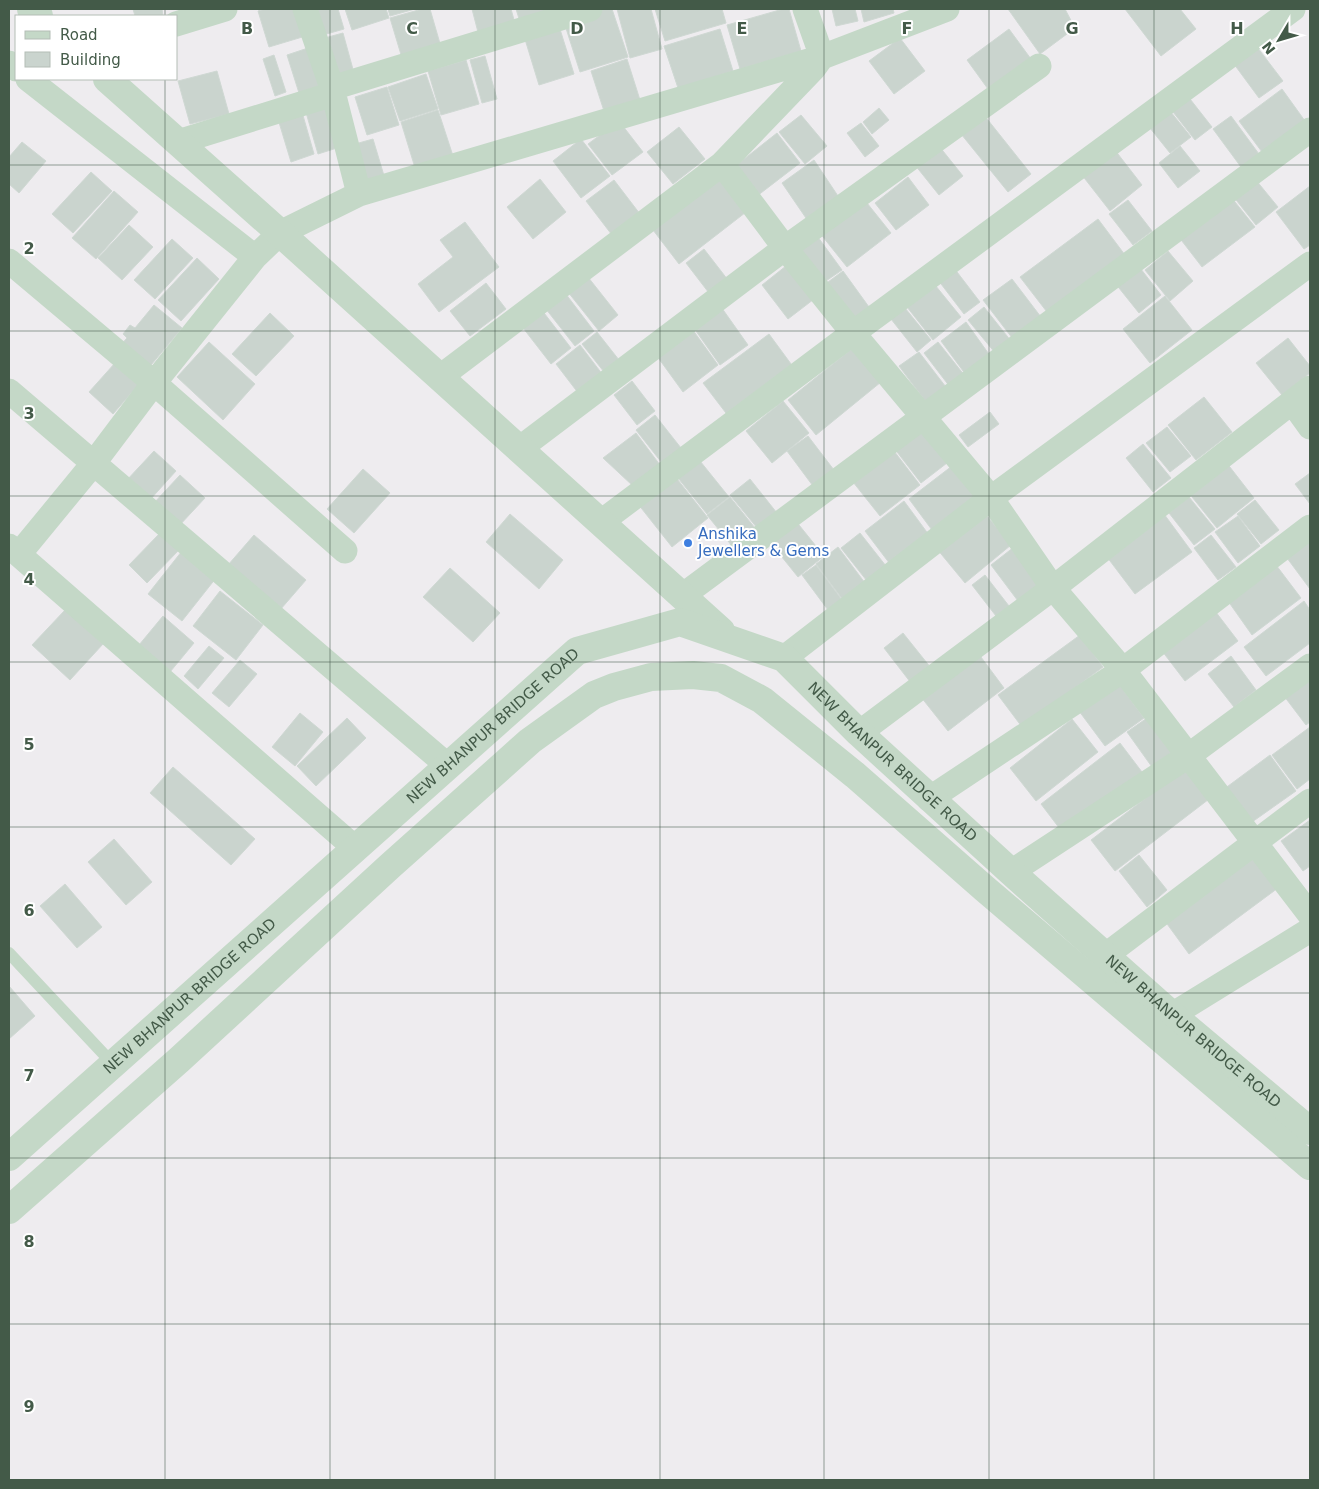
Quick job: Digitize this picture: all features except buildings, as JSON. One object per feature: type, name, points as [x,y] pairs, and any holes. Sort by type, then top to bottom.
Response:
[{"type":"street","points":[[178,23],[225,9]]},
{"type":"street","points":[[306,9],[332,91],[359,194]]},
{"type":"street","points":[[178,142],[590,9]]},
{"type":"street","points":[[805,9],[822,57]]},
{"type":"street","points":[[355,848],[14,550],[93,464],[154,383],[255,257],[280,233],[359,194],[822,57],[947,9]]},
{"type":"street","points":[[601,522],[853,333],[1293,9]]},
{"type":"street","points":[[440,377],[722,164],[814,68],[822,57]]},
{"type":"street","points":[[520,449],[785,248],[1039,66]]},
{"type":"street","points":[[29,80],[255,257]]},
{"type":"street","points":[[108,80],[729,639]]},
{"type":"street","points":[[682,596],[1310,130]]},
{"type":"street","points":[[722,164],[785,248],[853,333],[991,498],[1053,588],[1123,670],[1310,915]]},
{"type":"street","points":[[9,261],[154,383],[344,552]]},
{"type":"street","points":[[784,658],[991,498],[1310,264]]},
{"type":"street","points":[[9,391],[447,765]]},
{"type":"street","points":[[859,733],[1053,588],[1301,395],[1310,427]]},
{"type":"street","points":[[930,798],[1123,670],[1310,527]]},
{"type":"street","name":"NEW BHANPUR BRIDGE ROAD","points":[[9,1157],[577,651],[680,622],[784,658],[859,733],[1011,872],[1172,1014],[1310,1130]]},
{"type":"street","points":[[1011,872],[1188,756],[1310,666]]},
{"type":"street","name":"NEW BHANPUR BRIDGE ROAD","points":[[9,1210],[179,1060],[390,866],[530,741],[594,695],[614,687],[651,677],[721,678],[762,700],[855,775],[985,889],[1310,1166]]},
{"type":"street","points":[[1106,955],[1310,801]]},
{"type":"street","points":[[1172,1014],[1310,930]]},
{"type":"lane","points":[[9,953],[113,1064]]},
{"type":"place","name":"Anshika Jewellers & Gems","points":[[688,543]]}]
